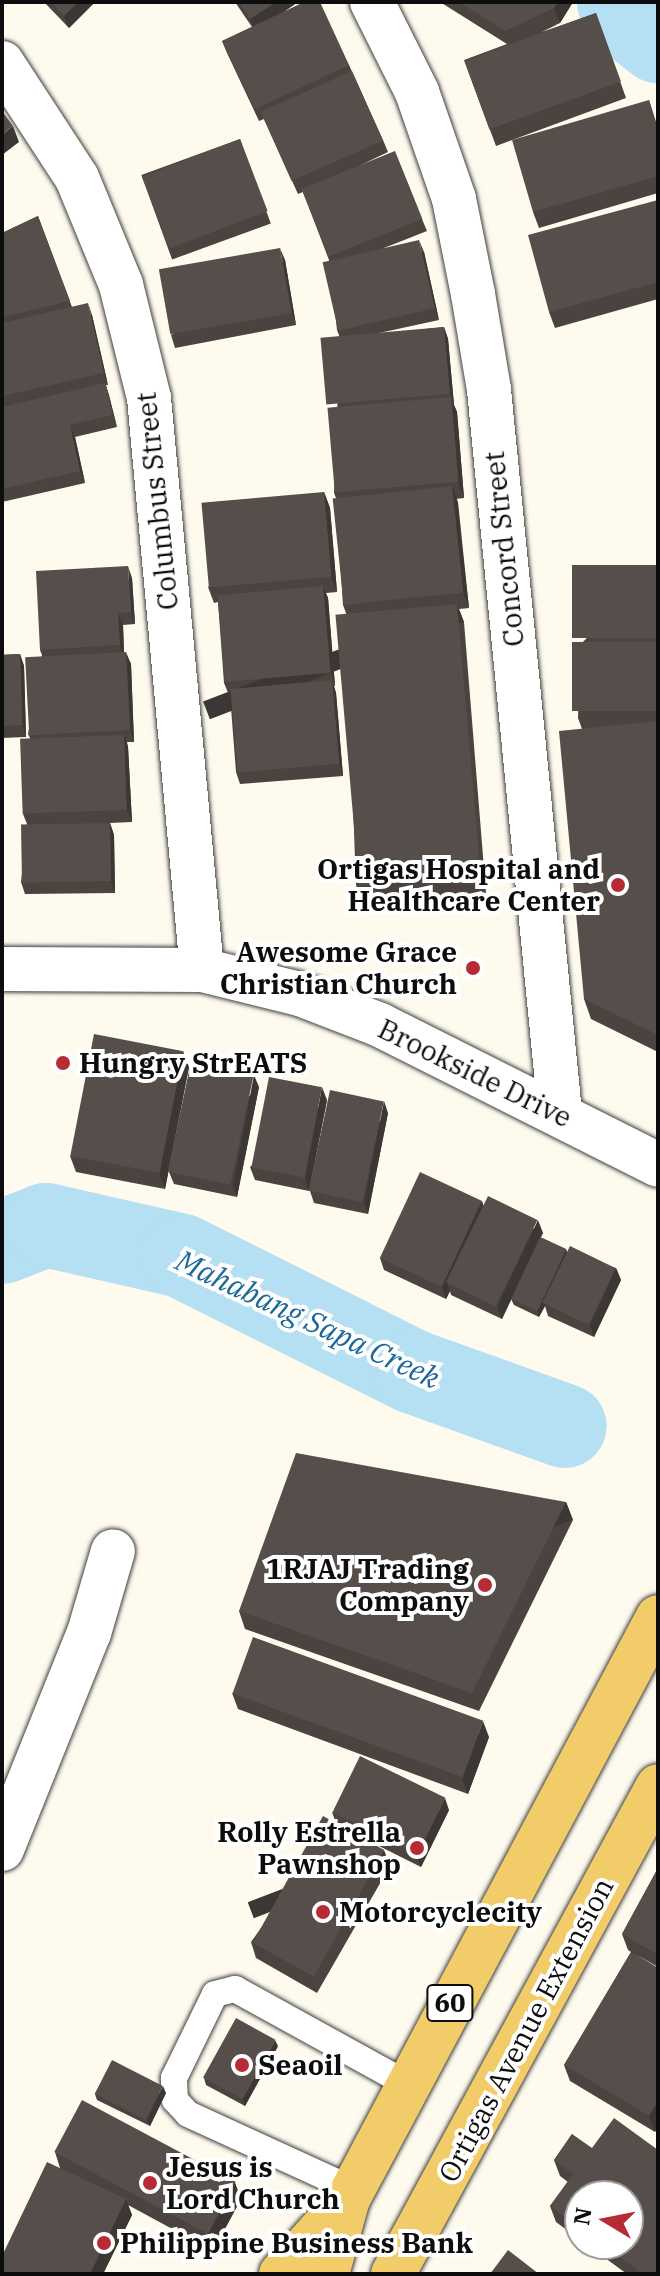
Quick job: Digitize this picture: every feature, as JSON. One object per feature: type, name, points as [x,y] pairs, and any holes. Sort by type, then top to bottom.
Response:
[{"type":"main road","name":"60","points":[[327,2274],[351,2194],[658,1617]]},
{"type":"main road","name":"Ortigas Avenue Extension","points":[[393,2274],[658,1786]]},
{"type":"main road","points":[[281,2274],[351,2194]]},
{"type":"street","name":"Concord Street","points":[[372,2],[417,92],[454,199],[473,294],[489,390],[560,1113]]},
{"type":"street","name":"Columbus Street","points":[[2,63],[77,178],[121,285],[149,398],[202,970]]},
{"type":"street","name":"Brookside Drive","points":[[2,969],[202,970],[300,994],[380,1025],[658,1165]]},
{"type":"street","points":[[4,1840],[89,1633],[113,1551]]},
{"type":"lane","points":[[351,2194],[188,2114],[175,2100],[174,2078],[215,1994],[235,1989],[407,2084]]},
{"type":"building","points":[[51,2],[78,2],[64,16]]},
{"type":"building","points":[[239,2],[276,2],[250,19]]},
{"type":"building","points":[[304,2],[320,2],[349,65],[255,109],[222,41]]},
{"type":"building","points":[[459,2],[558,2],[554,8],[505,31]]},
{"type":"building","points":[[596,13],[621,82],[489,129],[464,61]]},
{"type":"building","points":[[352,71],[383,140],[292,181],[261,112]]},
{"type":"building","points":[[649,100],[658,132],[658,176],[533,212],[512,140]]},
{"type":"building","points":[[2,111],[13,126],[2,135]]},
{"type":"building","points":[[240,139],[268,211],[170,249],[142,177]]},
{"type":"building","points":[[395,151],[422,219],[329,257],[301,189]]},
{"type":"building","points":[[658,200],[658,282],[549,312],[528,235]]},
{"type":"building","points":[[38,216],[70,301],[2,317],[2,233]]},
{"type":"building","points":[[419,240],[435,308],[338,330],[323,262]]},
{"type":"building","points":[[280,248],[291,313],[170,334],[159,269]]},
{"type":"building","points":[[88,303],[104,373],[2,396],[2,323]]},
{"type":"building","points":[[444,327],[450,394],[326,405],[320,338]]},
{"type":"building","points":[[105,383],[113,415],[70,425],[80,471],[2,489],[2,407]]},
{"type":"building","points":[[451,397],[458,482],[335,492],[327,408]]},
{"type":"building","points":[[452,486],[463,592],[344,605],[333,499]]},
{"type":"building","points":[[324,492],[331,577],[209,587],[201,503]]},
{"type":"building","points":[[572,565],[658,565],[658,638],[572,638]]},
{"type":"building","points":[[128,566],[131,612],[118,613],[120,645],[40,650],[36,571]]},
{"type":"building","points":[[323,586],[331,673],[225,682],[217,595]]},
{"type":"building","points":[[457,604],[481,875],[359,886],[335,615]]},
{"type":"building","points":[[572,642],[658,642],[658,711],[572,711]]},
{"type":"building","points":[[126,652],[130,730],[29,735],[25,657]]},
{"type":"building","points":[[20,654],[22,725],[4,726],[2,655]]},
{"type":"building","points":[[332,680],[339,764],[238,773],[230,689]]},
{"type":"building","name":"Ortigas Hospital and Healthcare Center","points":[[658,721],[658,1035],[584,999],[559,731]]},
{"type":"building","points":[[124,735],[127,810],[23,814],[20,739]]},
{"type":"building","points":[[110,823],[111,881],[22,883],[21,825]]},
{"type":"building","points":[[94,1034],[183,1051],[160,1173],[70,1156]]},
{"type":"building","points":[[191,1062],[254,1075],[230,1185],[168,1172]]},
{"type":"building","points":[[269,1077],[322,1087],[304,1178],[251,1167]]},
{"type":"building","points":[[330,1090],[384,1101],[362,1202],[309,1191]]},
{"type":"building","points":[[420,1172],[482,1201],[441,1287],[380,1258]]},
{"type":"building","points":[[488,1196],[537,1220],[495,1306],[446,1282]]},
{"type":"building","points":[[540,1237],[566,1249],[538,1311],[511,1299]]},
{"type":"building","points":[[570,1246],[616,1268],[588,1325],[542,1303]]},
{"type":"building","points":[[296,1453],[566,1502],[472,1693],[239,1611]]},
{"type":"building","points":[[253,1637],[483,1721],[463,1777],[232,1693]]},
{"type":"building","points":[[360,1756],[445,1798],[418,1854],[332,1813]]},
{"type":"building","name":"Motorcyclecity","points":[[323,1816],[384,1850],[314,1977],[253,1943]]},
{"type":"building","points":[[658,1868],[658,1955],[622,1934]]},
{"type":"building","points":[[631,1952],[658,1968],[658,2101],[649,2116],[564,2065]]},
{"type":"building","name":"Seaoil","points":[[236,2018],[275,2040],[242,2099],[203,2077]]},
{"type":"building","points":[[112,2060],[163,2086],[146,2120],[95,2094]]},
{"type":"building","name":"Jesus is Lord Church","points":[[82,2100],[236,2182],[208,2234],[54,2152]]},
{"type":"building","points":[[614,2118],[658,2150],[658,2274],[643,2274],[624,2260],[644,2260],[644,2180],[569,2180],[573,2174],[554,2160],[572,2134],[592,2148]]},
{"type":"building","points":[[47,2162],[126,2199],[90,2274],[2,2274],[2,2256]]},
{"type":"building","points":[[564,2187],[564,2216],[550,2206]]},
{"type":"building","points":[[508,2250],[539,2274],[490,2274]]},
{"type":"waterway","points":[[619,2],[622,13],[658,41]]},
{"type":"waterway","name":"Mahabang Sapa Creek","points":[[2,1242],[46,1225],[182,1256],[414,1372],[565,1426]]},
{"type":"place","name":"Ortigas Hospital and Healthcare Center","points":[[618,885]]},
{"type":"place","name":"Awesome Grace Christian Church","points":[[473,968]]},
{"type":"place","name":"Hungry StrEATS","points":[[63,1063]]},
{"type":"place","name":"1RJAJ Trading Company","points":[[485,1585]]},
{"type":"place","name":"Rolly Estrella Pawnshop","points":[[417,1848]]},
{"type":"place","name":"Motorcyclecity","points":[[323,1912]]},
{"type":"place","name":"Seaoil","points":[[242,2065]]},
{"type":"place","name":"Jesus is Lord Church","points":[[150,2183]]},
{"type":"place","name":"Philippine Business Bank","points":[[104,2243]]}]
